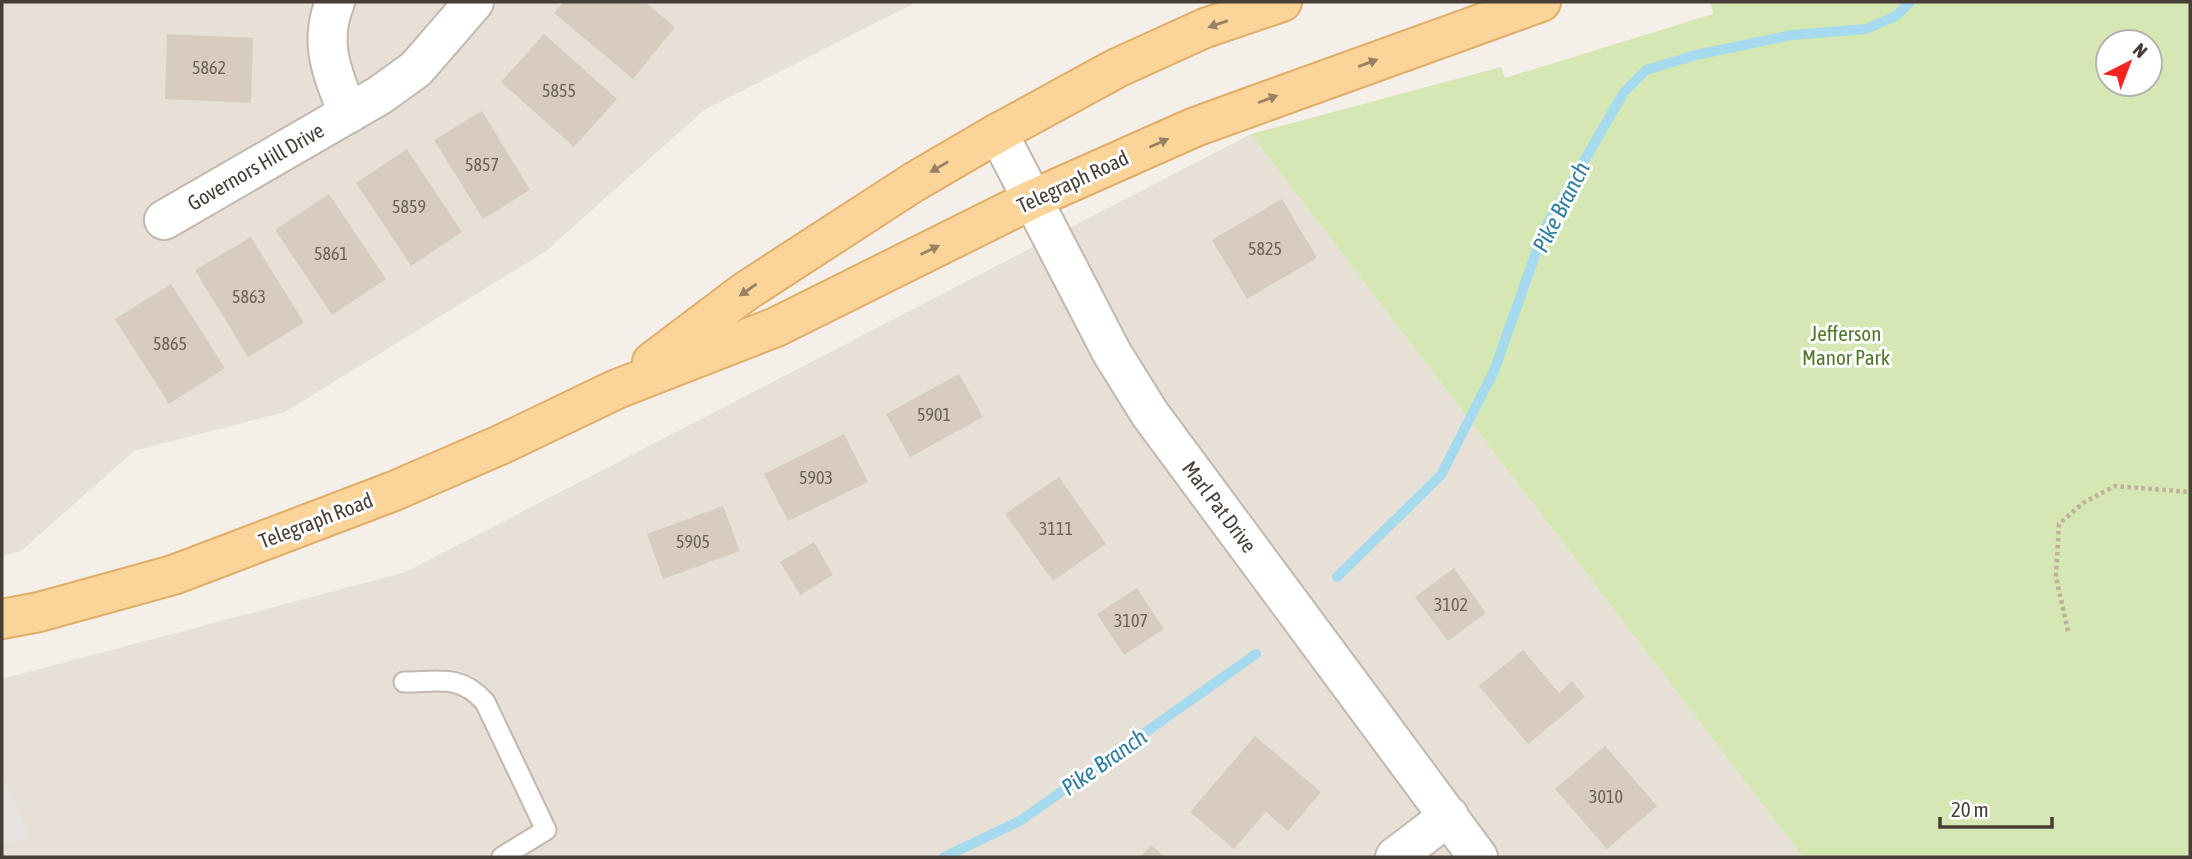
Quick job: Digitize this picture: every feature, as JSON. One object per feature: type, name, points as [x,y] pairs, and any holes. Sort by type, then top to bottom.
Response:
[{"type":"main road","name":"Telegraph Road","points":[[617,389],[746,290],[914,182],[998,133],[1116,68],[1205,28],[1282,2]]},
{"type":"main road","name":"Telegraph Road","points":[[2,619],[90,599],[186,571],[394,491],[500,445],[617,389],[776,327],[1033,199],[1195,127],[1541,2]]},
{"type":"street","name":"Governors Hill Drive","points":[[335,2],[328,17],[327,53],[348,114]]},
{"type":"street","name":"Governors Hill Drive","points":[[164,220],[380,95],[416,69],[474,2]]},
{"type":"street","name":"Marl Pat Drive","points":[[998,133],[1112,353],[1137,394],[1478,857]]},
{"type":"street","points":[[1395,857],[1449,816]]},
{"type":"lane","points":[[404,682],[459,682],[474,690],[485,702],[546,830],[502,857]]},
{"type":"path","points":[[2068,631],[2056,577],[2059,524],[2083,503],[2115,486],[2190,492]]},
{"type":"shaded area","points":[[2,2],[917,2],[704,110],[546,251],[285,412],[134,451],[21,551],[2,556]]},
{"type":"shaded area","points":[[1251,134],[1803,857],[2,857],[2,679],[406,572]]},
{"type":"shaded area","points":[[2,771],[29,836],[2,847]]},
{"type":"green space","name":"Jefferson Manor Park","points":[[1711,2],[2190,2],[2190,857],[1803,857],[1251,134],[1501,67],[1505,78],[1713,14]]},
{"type":"building","points":[[564,2],[645,2],[675,27],[633,79],[554,13]]},
{"type":"building","points":[[167,34],[253,38],[251,103],[165,99]]},
{"type":"building","points":[[544,34],[617,99],[574,147],[501,82]]},
{"type":"building","points":[[482,111],[530,190],[483,219],[434,140]]},
{"type":"building","points":[[407,149],[462,232],[411,266],[356,183]]},
{"type":"building","points":[[329,194],[386,279],[332,315],[275,230]]},
{"type":"building","points":[[1282,199],[1317,258],[1247,299],[1212,240]]},
{"type":"building","points":[[251,237],[304,323],[248,357],[195,270]]},
{"type":"building","points":[[171,284],[225,368],[169,404],[115,319]]},
{"type":"building","points":[[959,374],[983,417],[910,457],[886,414]]},
{"type":"building","points":[[844,434],[868,482],[788,521],[764,474]]},
{"type":"building","points":[[1059,477],[1106,544],[1053,581],[1005,514]]},
{"type":"building","points":[[723,506],[740,551],[663,579],[647,534]]},
{"type":"building","points":[[814,542],[833,575],[800,595],[780,562]]},
{"type":"building","points":[[1454,568],[1486,613],[1448,641],[1415,597]]},
{"type":"building","points":[[1137,588],[1164,629],[1124,655],[1097,614]]},
{"type":"building","points":[[1523,650],[1559,693],[1572,681],[1585,697],[1528,744],[1479,686]]},
{"type":"building","points":[[1255,736],[1321,792],[1288,831],[1266,812],[1234,849],[1190,812]]},
{"type":"building","points":[[1605,746],[1657,806],[1607,849],[1555,789]]},
{"type":"building","points":[[1151,845],[1165,857],[1140,857]]},
{"type":"waterway","name":"Pike Branch","points":[[1337,577],[1441,475],[1494,371],[1544,230],[1624,92],[1646,70],[1696,55],[1792,35],[1866,29],[1896,16],[1910,2]]},
{"type":"waterway","name":"Pike Branch","points":[[944,857],[1020,821],[1256,654]]}]
